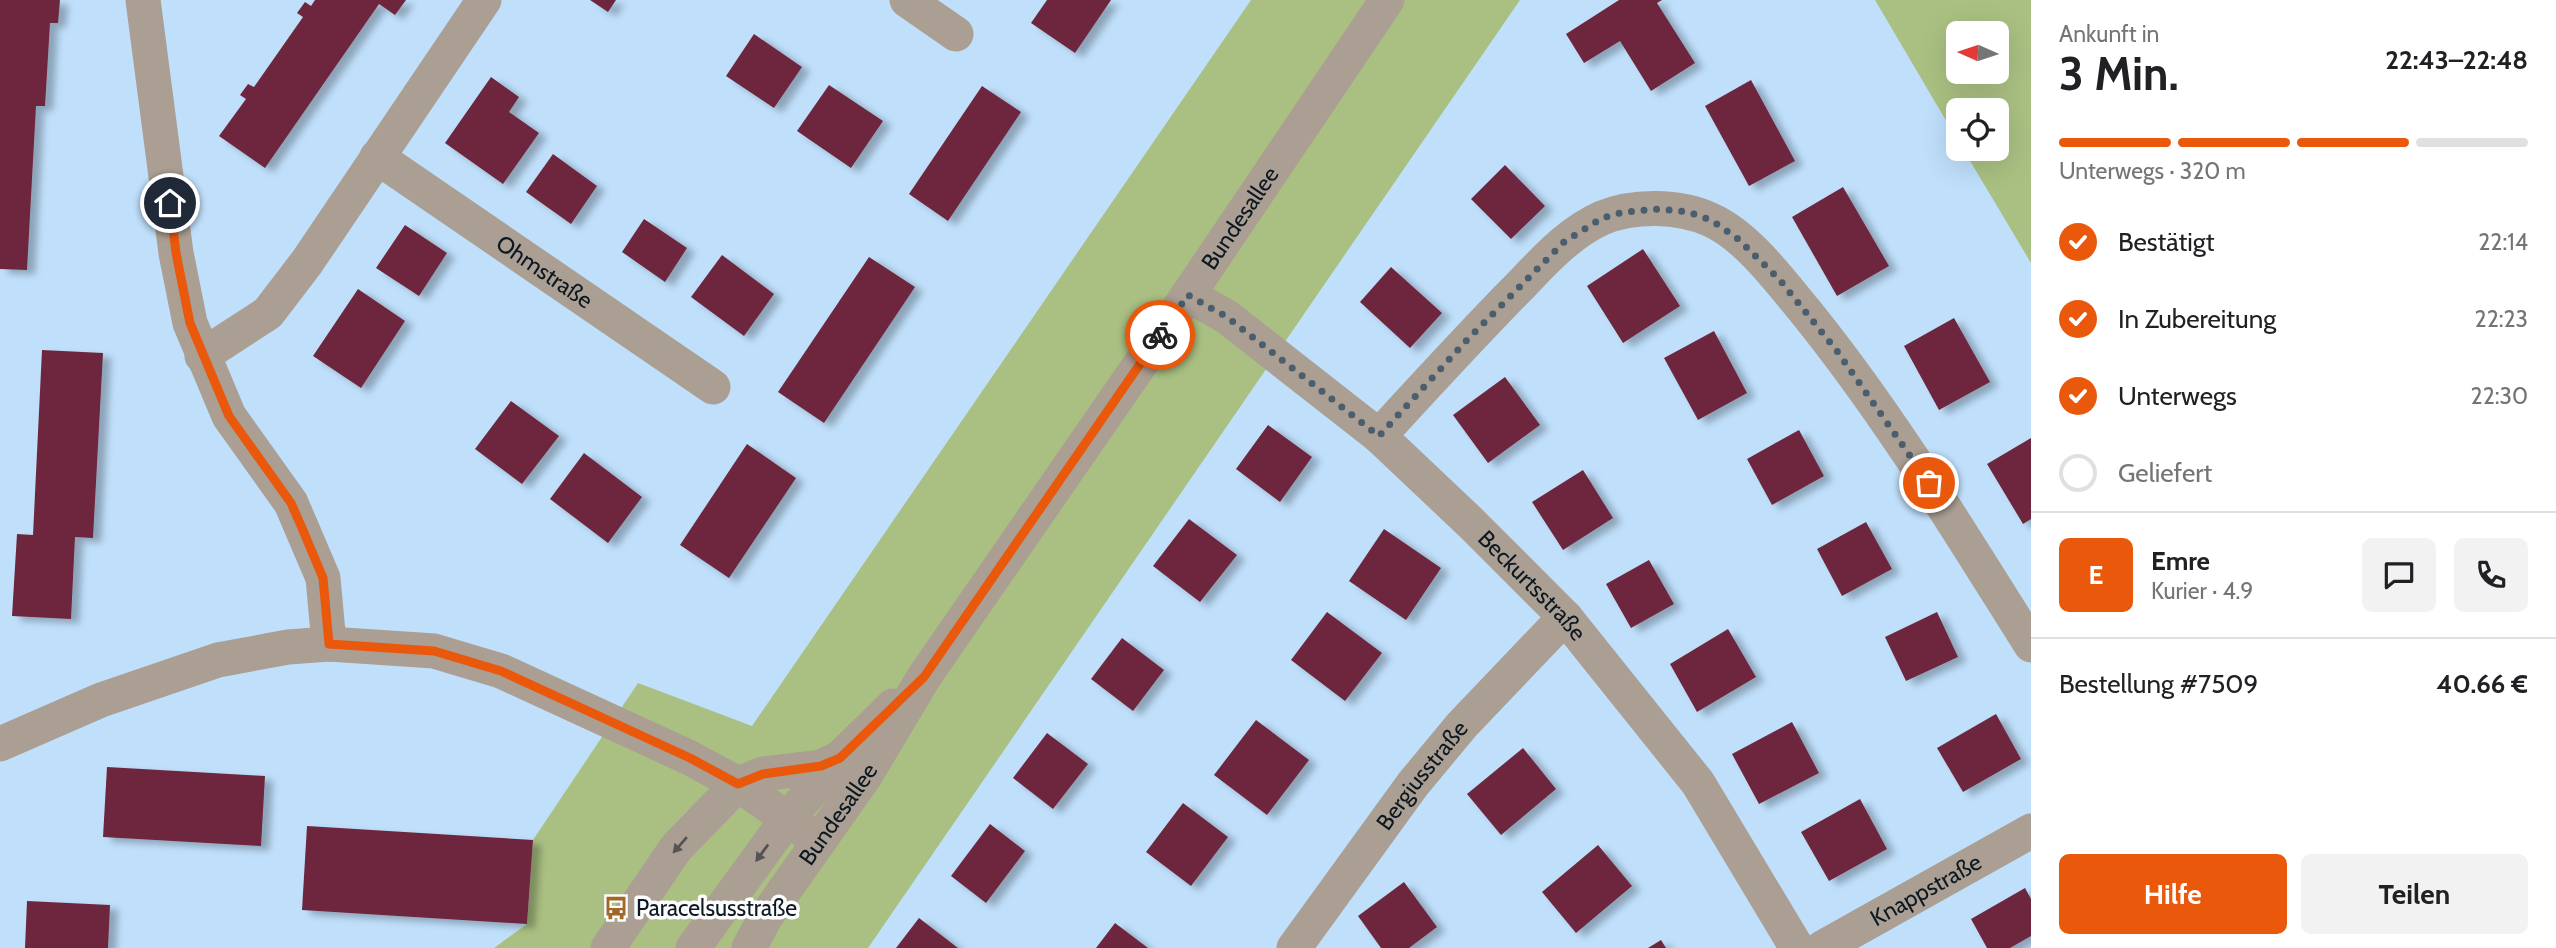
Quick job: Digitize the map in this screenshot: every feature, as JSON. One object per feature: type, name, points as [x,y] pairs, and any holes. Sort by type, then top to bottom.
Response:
[{"type":"street","points":[[143,0],[176,253],[190,323],[229,416],[291,503],[323,578],[329,644]]},
{"type":"street","points":[[202,356],[268,313],[307,262],[484,0]]},
{"type":"street","points":[[907,0],[956,34]]},
{"type":"street","name":"Bundesallee","points":[[748,948],[765,918],[865,776],[924,677],[1188,295],[1387,0]]},
{"type":"street","name":"Ohmstraße","points":[[377,157],[713,387]]},
{"type":"street","points":[[1379,436],[1467,340],[1564,242],[1602,218],[1624,212],[1660,209],[1688,212],[1711,220],[1737,238],[1779,279],[1837,351],[1914,460],[2031,645]]},
{"type":"street","name":"Beckurtsstraße","points":[[1188,295],[1227,317],[1379,436],[1566,617],[1698,782],[1797,948]]},
{"type":"street","name":"Bergiusstraße","points":[[1296,947],[1413,784],[1462,726],[1566,617]]},
{"type":"street","points":[[0,744],[101,700],[218,660],[288,647],[329,644],[434,651],[501,671],[690,758],[738,784],[819,841]]},
{"type":"street","name":"Bundesallee","points":[[693,948],[788,818],[840,758],[924,677]]},
{"type":"street","points":[[608,948],[676,848],[738,784],[763,774],[821,766],[840,758]]},
{"type":"street","name":"Knappstraße","points":[[1822,948],[2031,831]]},
{"type":"green space","points":[[1251,0],[1520,0],[868,948],[494,948],[527,924],[533,840],[638,683],[752,726]]},
{"type":"green space","points":[[1875,0],[2031,0],[2031,263],[1970,161],[2009,161],[2009,98],[1946,98],[1946,121]]},
{"type":"building","points":[[0,0],[60,0],[58,23],[50,23],[45,106],[36,106],[27,270],[0,269]]},
{"type":"building","points":[[315,0],[406,0],[395,15],[379,4],[265,168],[219,136],[246,99],[240,95],[248,84],[254,87],[303,17],[297,13],[305,2],[311,6]]},
{"type":"building","points":[[590,0],[616,0],[608,12]]},
{"type":"building","points":[[1047,0],[1111,0],[1075,53],[1031,23]]},
{"type":"building","points":[[1619,0],[1662,0],[1657,3],[1695,63],[1651,91],[1620,41],[1584,63],[1566,34]]},
{"type":"building","points":[[754,34],[802,67],[774,108],[726,76]]},
{"type":"building","points":[[491,77],[519,97],[509,112],[539,133],[503,184],[445,143]]},
{"type":"building","points":[[1751,80],[1795,161],[1749,186],[1705,106]]},
{"type":"building","points":[[829,85],[883,121],[851,168],[797,131]]},
{"type":"building","points":[[982,86],[1021,112],[948,221],[909,194]]},
{"type":"building","points":[[553,154],[597,186],[571,224],[526,192]]},
{"type":"building","points":[[1505,165],[1545,206],[1511,239],[1471,199]]},
{"type":"building","points":[[1843,187],[1889,266],[1837,296],[1792,217]]},
{"type":"building","points":[[644,219],[687,248],[665,282],[622,252]]},
{"type":"building","points":[[405,225],[447,253],[419,296],[376,268]]},
{"type":"building","points":[[1643,249],[1680,306],[1623,343],[1587,286]]},
{"type":"building","points":[[722,255],[774,294],[744,336],[691,297]]},
{"type":"building","points":[[869,257],[915,287],[824,423],[778,392]]},
{"type":"building","points":[[1391,267],[1442,313],[1410,348],[1360,302]]},
{"type":"building","points":[[358,289],[405,321],[361,388],[313,356]]},
{"type":"building","points":[[1954,318],[1990,382],[1939,410],[1904,346]]},
{"type":"building","points":[[1714,331],[1747,393],[1698,420],[1664,358]]},
{"type":"building","points":[[42,350],[103,353],[93,538],[75,537],[71,619],[12,616],[17,534],[33,535]]},
{"type":"building","points":[[1505,377],[1540,425],[1488,463],[1453,415]]},
{"type":"building","points":[[511,401],[559,436],[522,484],[475,449]]},
{"type":"building","points":[[1268,425],[1312,457],[1280,502],[1236,469]]},
{"type":"building","points":[[1799,430],[1824,476],[1772,505],[1747,459]]},
{"type":"building","points":[[2031,438],[2031,519],[2023,524],[1987,464]]},
{"type":"building","points":[[747,444],[796,478],[729,578],[680,545]]},
{"type":"building","points":[[584,453],[642,497],[608,543],[550,499]]},
{"type":"building","points":[[1583,470],[1613,518],[1563,550],[1532,502]]},
{"type":"building","points":[[1189,519],[1237,555],[1200,602],[1153,566]]},
{"type":"building","points":[[1866,522],[1892,569],[1842,596],[1817,549]]},
{"type":"building","points":[[1384,529],[1441,568],[1406,620],[1349,581]]},
{"type":"building","points":[[1649,560],[1674,604],[1631,628],[1606,584]]},
{"type":"building","points":[[1327,612],[1382,653],[1345,701],[1291,660]]},
{"type":"building","points":[[1937,612],[1958,657],[1906,681],[1885,637]]},
{"type":"building","points":[[1728,629],[1756,677],[1697,712],[1670,664]]},
{"type":"building","points":[[1122,638],[1164,670],[1133,711],[1091,679]]},
{"type":"building","points":[[1996,714],[2021,759],[1963,792],[1937,748]]},
{"type":"building","points":[[1256,720],[1309,760],[1267,815],[1214,775]]},
{"type":"building","points":[[1792,722],[1819,773],[1759,804],[1732,754]]},
{"type":"building","points":[[1047,733],[1088,764],[1053,809],[1013,778]]},
{"type":"building","points":[[1523,748],[1556,789],[1501,835],[1467,794]]},
{"type":"building","points":[[107,767],[265,776],[261,846],[103,837]]},
{"type":"building","points":[[1860,799],[1887,849],[1829,881],[1801,832]]},
{"type":"building","points":[[1183,803],[1228,837],[1191,886],[1146,852]]},
{"type":"building","points":[[990,824],[1025,851],[986,903],[951,876]]},
{"type":"building","points":[[307,826],[533,840],[527,924],[302,910]]},
{"type":"building","points":[[1598,845],[1632,886],[1576,933],[1542,892]]},
{"type":"building","points":[[1404,882],[1437,927],[1409,948],[1381,948],[1358,916]]},
{"type":"building","points":[[2025,888],[2031,899],[2031,936],[2010,948],[1987,948],[1971,919]]},
{"type":"building","points":[[27,901],[110,905],[108,948],[25,948]]},
{"type":"building","points":[[919,918],[958,948],[896,948]]},
{"type":"building","points":[[1115,923],[1148,948],[1096,948]]},
{"type":"building","points":[[1661,940],[1666,948],[1648,948]]},
{"type":"way so far","points":[[1160,335],[1188,295],[1227,317],[1379,436],[1467,340],[1564,242],[1602,218],[1624,212],[1660,209],[1688,212],[1711,220],[1737,238],[1779,279],[1837,351],[1929,483]]},
{"type":"place","name":"Paracelsusstraße","points":[[616,908]]},
{"type":"route","points":[[170,203],[176,253],[190,323],[229,416],[291,503],[302,528],[323,578],[329,644],[434,651],[501,671],[690,758],[738,784],[763,774],[821,766],[840,758],[924,677],[1160,335]]}]
